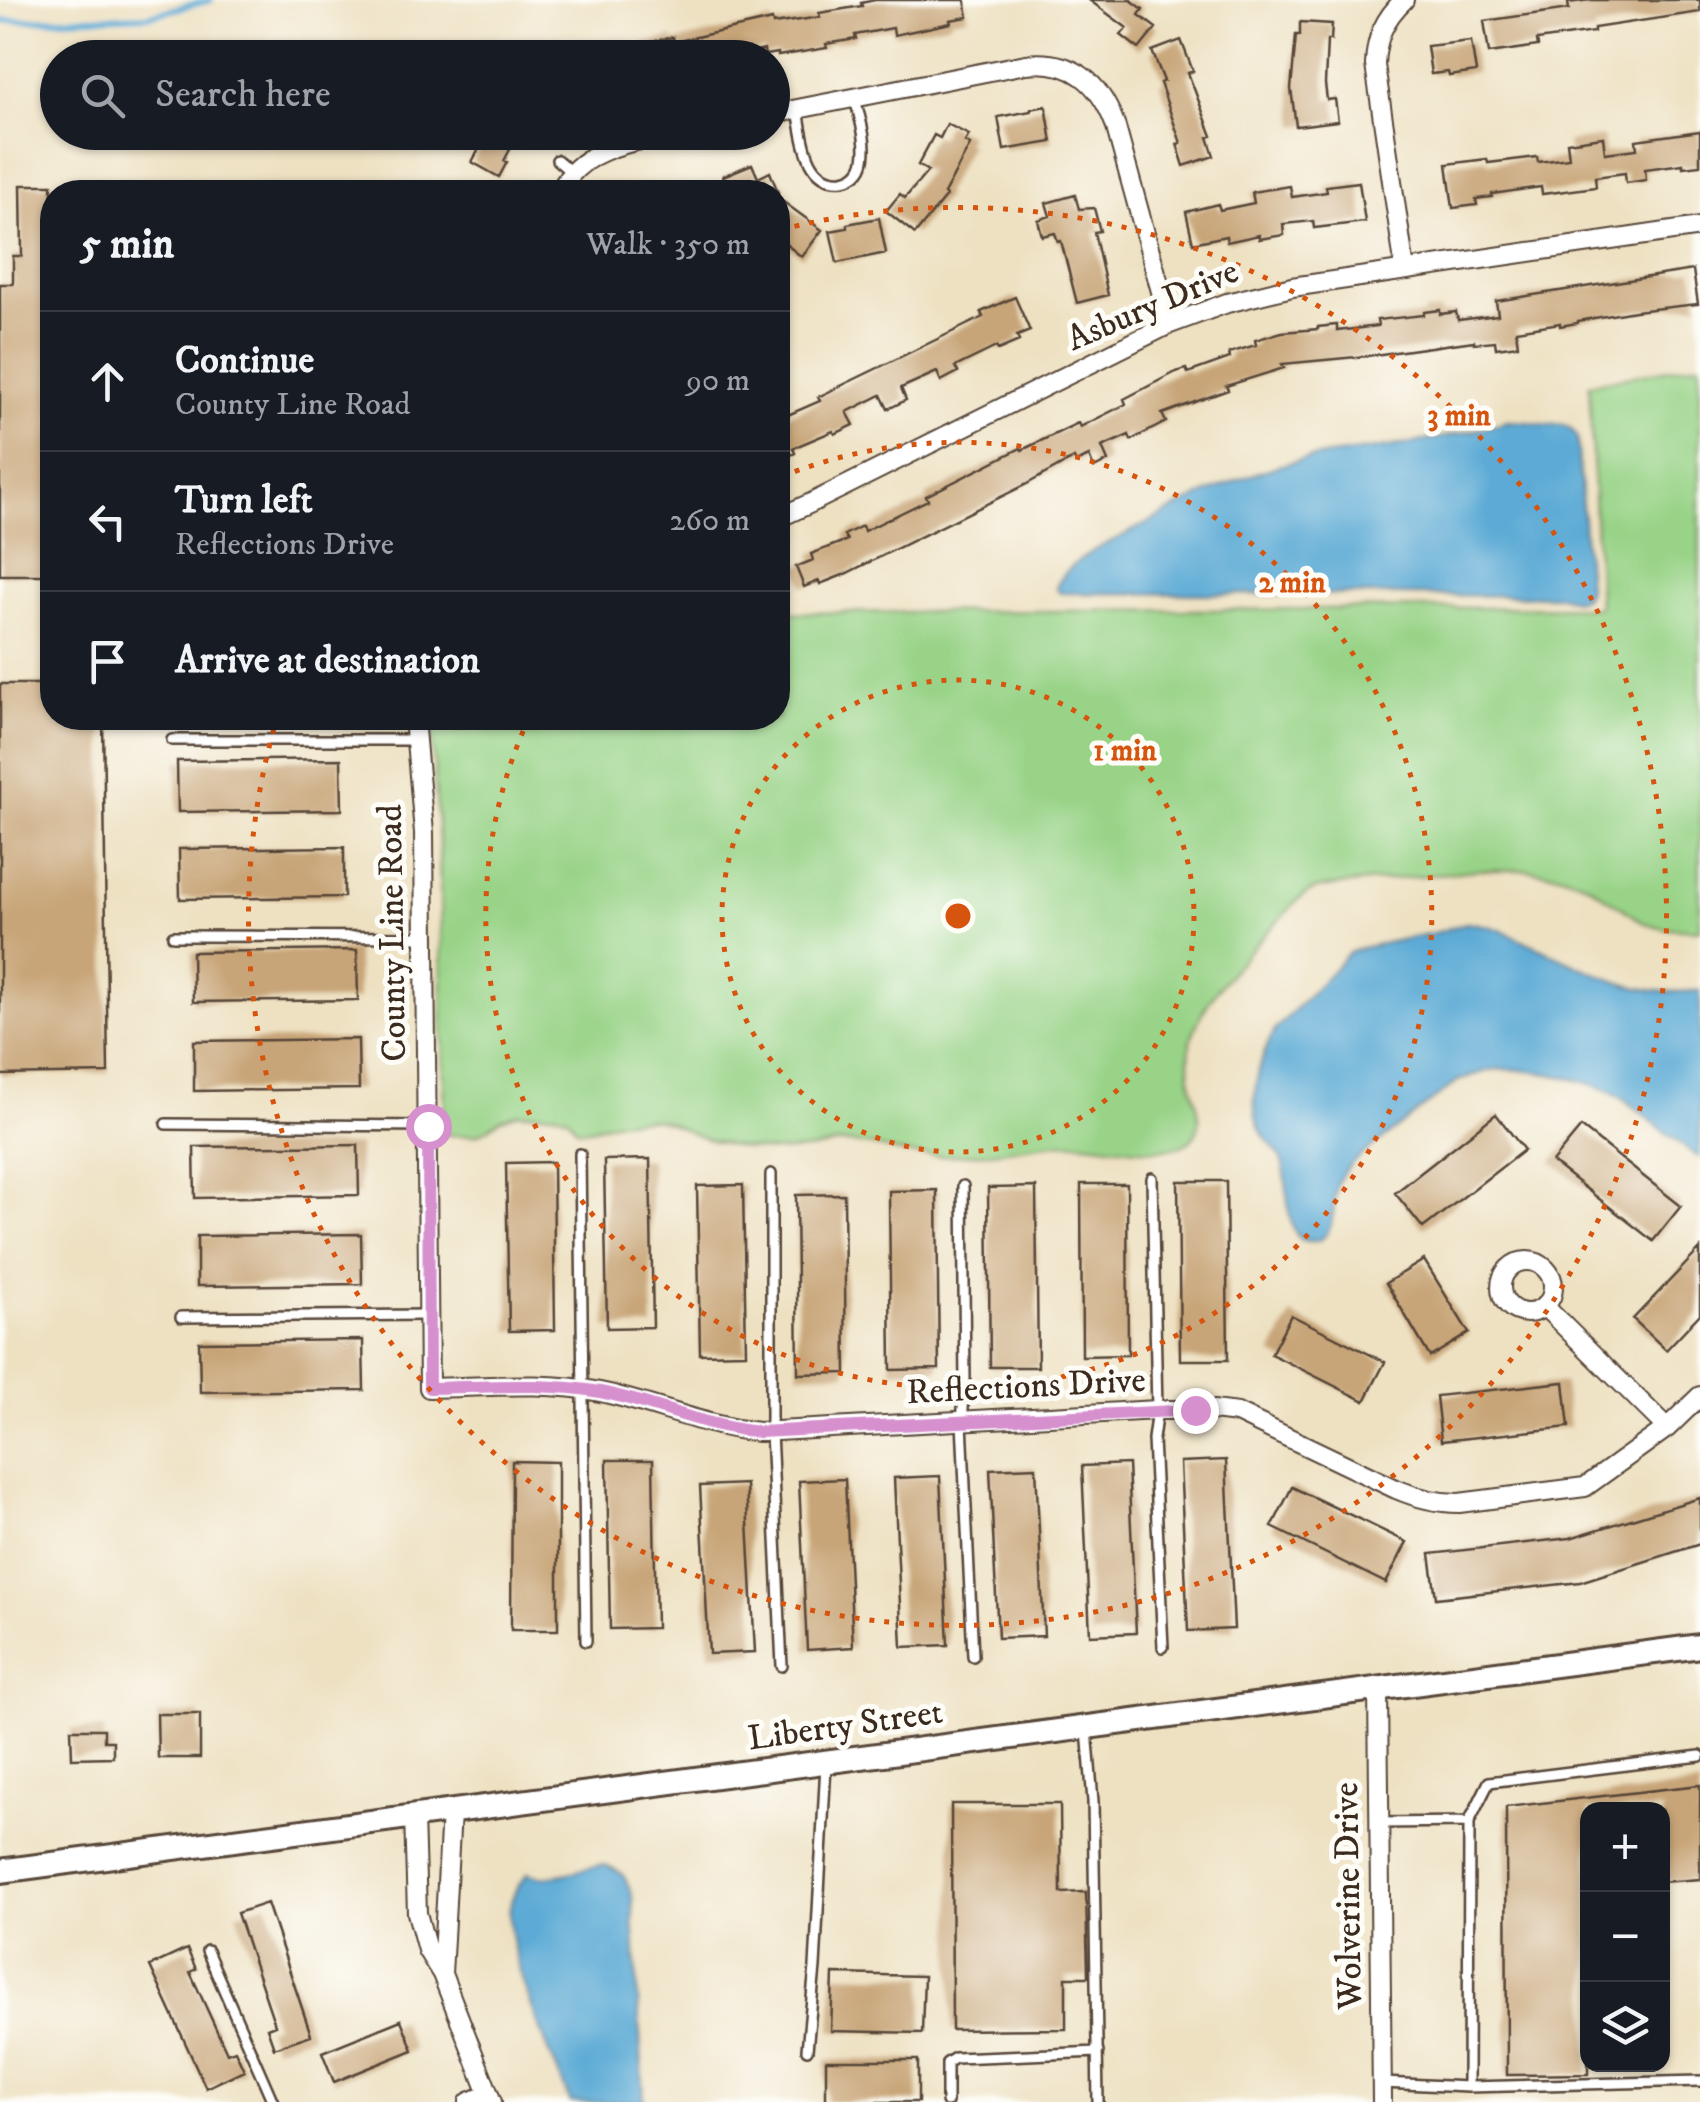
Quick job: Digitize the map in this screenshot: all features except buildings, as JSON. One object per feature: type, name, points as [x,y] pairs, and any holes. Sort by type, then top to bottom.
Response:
[{"type":"street","points":[[1404,0],[1383,25],[1376,42],[1375,65],[1405,270]]},
{"type":"street","points":[[790,111],[1045,62],[1082,75],[1107,104],[1115,124],[1170,324]]},
{"type":"street","points":[[562,180],[564,166],[607,150]]},
{"type":"street","name":"Asbury Drive","points":[[790,513],[1170,324],[1216,306],[1264,292],[1700,226]]},
{"type":"street","name":"County Line Road","points":[[415,730],[424,833],[429,1388]]},
{"type":"street","points":[[1544,1306],[1667,1428]]},
{"type":"street","name":"Reflections Drive","points":[[429,1388],[582,1389],[718,1427],[771,1432],[1213,1410],[1236,1413],[1414,1497],[1443,1504],[1585,1487],[1667,1428],[1700,1396]]},
{"type":"street","name":"Liberty Street","points":[[0,1872],[1700,1646]]},
{"type":"street","name":"Wolverine Drive","points":[[1378,1689],[1382,2093]]},
{"type":"street","points":[[442,1974],[451,1812]]},
{"type":"street","points":[[414,1816],[417,1913],[427,1950],[442,1974],[490,2098],[468,2102]]},
{"type":"lane","points":[[798,109],[814,168],[821,176],[840,180],[860,172],[864,161],[854,98]]},
{"type":"lane","points":[[172,740],[416,740]]},
{"type":"lane","points":[[173,936],[425,937]]},
{"type":"lane","points":[[166,1124],[428,1126]]},
{"type":"lane","points":[[580,1154],[586,1641]]},
{"type":"lane","points":[[771,1174],[771,1432],[782,1666]]},
{"type":"lane","points":[[1152,1178],[1157,1410],[1153,1440],[1163,1648]]},
{"type":"lane","points":[[963,1186],[962,1422],[973,1656]]},
{"type":"lane","points":[[180,1317],[428,1315]]},
{"type":"lane","points":[[1087,1727],[1093,1801],[1098,2102]]},
{"type":"lane","points":[[1468,2087],[1468,1822],[1489,1782],[1700,1756]]},
{"type":"lane","points":[[807,2050],[826,1762]]},
{"type":"lane","points":[[1379,1823],[1468,1822]]},
{"type":"lane","points":[[207,1951],[273,2102]]},
{"type":"lane","points":[[947,2102],[947,2063],[955,2058],[1098,2052]]},
{"type":"lane","points":[[1382,2093],[1700,2081]]},
{"type":"green space","points":[[1700,363],[1700,930],[1644,923],[1587,884],[1559,874],[1528,870],[1476,870],[1308,892],[1251,949],[1206,1007],[1189,1053],[1198,1127],[1190,1141],[1168,1149],[1071,1143],[929,1156],[844,1143],[808,1150],[767,1151],[716,1142],[652,1119],[577,1129],[568,1117],[556,1113],[519,1113],[476,1135],[445,1135],[439,843],[432,730],[790,730],[790,613],[1599,607],[1589,384]]},
{"type":"water","points":[[1508,421],[1565,425],[1577,437],[1588,589],[1581,599],[1060,593],[1056,588],[1068,569],[1097,549],[1253,474],[1308,459],[1433,439]]},
{"type":"water","points":[[1466,923],[1500,930],[1612,980],[1654,991],[1700,990],[1700,1158],[1609,1091],[1541,1073],[1489,1071],[1458,1081],[1353,1162],[1338,1182],[1327,1233],[1313,1241],[1300,1239],[1289,1215],[1282,1163],[1258,1125],[1255,1112],[1256,1082],[1270,1040],[1349,953]]},
{"type":"water","points":[[605,1865],[623,1876],[632,1896],[644,2102],[570,2102],[531,2005],[510,1927],[513,1897],[528,1873],[556,1876]]},
{"type":"waterway","points":[[0,21],[147,16],[211,0]]},
{"type":"route","points":[[428,1126],[429,1388],[579,1388],[718,1427],[759,1432],[1195,1410]]}]
